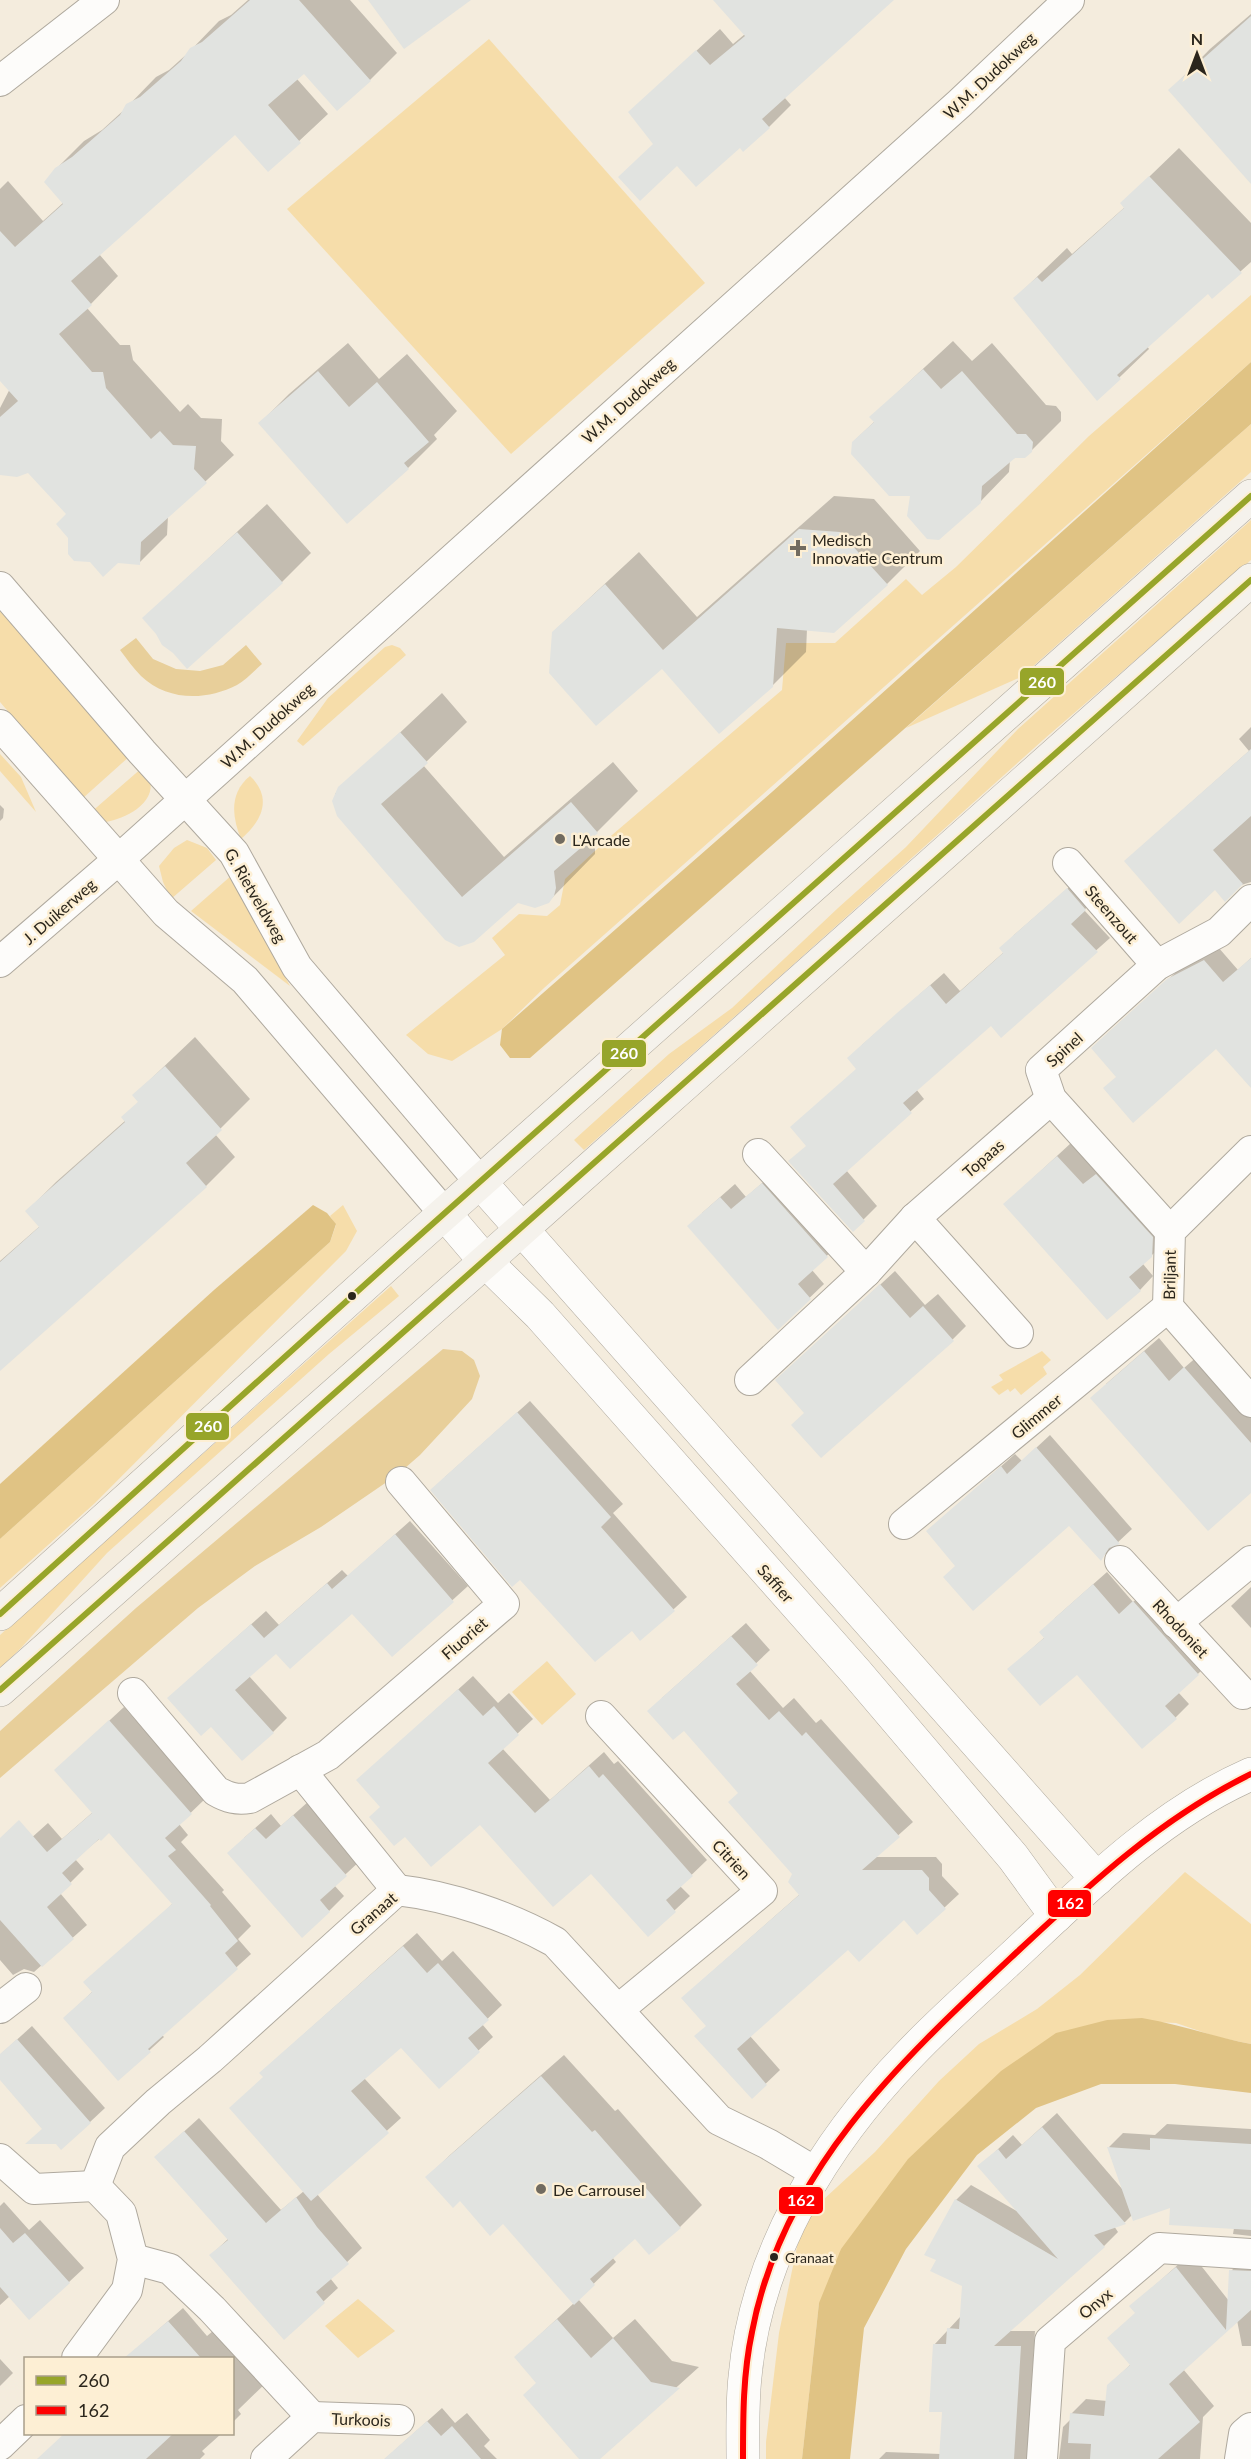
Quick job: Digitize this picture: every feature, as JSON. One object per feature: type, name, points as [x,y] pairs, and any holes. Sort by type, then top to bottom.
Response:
[{"type":"main road","points":[[0,1614],[480,1182],[1251,496]]},
{"type":"main road","points":[[0,1690],[1251,580]]},
{"type":"street","points":[[0,81],[104,0]]},
{"type":"street","name":"W.M. Dudokweg","points":[[118,860],[942,118],[1069,0]]},
{"type":"street","name":"G. Rietveldweg","points":[[0,587],[234,853],[297,967],[480,1182]]},
{"type":"street","points":[[0,725],[172,920],[245,980],[445,1214]]},
{"type":"street","name":"J. Duikerweg","points":[[0,962],[118,860]]},
{"type":"street","name":"Steenzout","points":[[1068,863],[1157,965]]},
{"type":"street","name":"Spinel","points":[[1170,1231],[1051,1099],[1041,1070],[1157,965],[1219,932],[1251,900]]},
{"type":"street","name":"Topaas","points":[[750,1380],[866,1272],[915,1218],[1051,1099]]},
{"type":"street","name":"Briljant","points":[[1251,1151],[1170,1231],[1168,1307],[1251,1402]]},
{"type":"street","points":[[758,1154],[866,1272]]},
{"type":"street","points":[[480,1182],[1097,1879]]},
{"type":"street","name":"Saffier","points":[[445,1214],[485,1261],[540,1315],[856,1672],[1013,1857],[1056,1916]]},
{"type":"street","points":[[915,1218],[1018,1334]]},
{"type":"street","name":"Glimmer","points":[[904,1524],[1168,1307]]},
{"type":"street","name":"Fluoriet","points":[[133,1693],[216,1791],[227,1797],[239,1800],[250,1798],[328,1755],[504,1604],[401,1482]]},
{"type":"street","name":"Rhodoniet","points":[[1120,1561],[1243,1694]]},
{"type":"street","points":[[1176,1623],[1251,1561]]},
{"type":"street","name":"Citrien","points":[[601,1716],[762,1891],[619,2009]]},
{"type":"street","points":[[300,1770],[397,1890]]},
{"type":"street","points":[[743,2459],[745,2377],[750,2338],[764,2290],[783,2235],[815,2172],[853,2119],[908,2056],[1097,1879],[1177,1815],[1207,1796],[1251,1774]]},
{"type":"street","name":"Granaat","points":[[95,2186],[110,2147],[397,1890],[422,1893],[531,1928],[555,1942],[719,2120],[768,2144],[815,2172]]},
{"type":"street","points":[[0,2008],[26,1988]]},
{"type":"street","points":[[2,2164],[34,2189],[95,2186],[121,2213],[134,2259],[127,2290],[78,2357]]},
{"type":"street","name":"Onyx","points":[[1042,2459],[1050,2341],[1160,2248],[1251,2254]]},
{"type":"street","points":[[134,2259],[170,2269],[212,2309],[312,2417]]},
{"type":"street","name":"Turkoois","points":[[266,2459],[312,2417],[399,2420]]},
{"type":"street","points":[[0,2445],[24,2422]]},
{"type":"street","points":[[1240,2459],[1244,2434],[1251,2428]]},
{"type":"shaded area","points":[[489,39],[705,283],[511,454],[287,209]]},
{"type":"shaded area","points":[[1251,295],[1251,362],[544,988],[502,1029],[452,1061],[428,1054],[406,1035],[505,955],[492,938],[519,914],[547,916],[560,905],[565,879],[612,835],[782,690],[786,643],[835,643],[906,579],[922,595],[956,567],[1089,436]]},
{"type":"shaded area","points":[[1251,362],[1251,424],[530,1058],[510,1058],[500,1045],[502,1029],[772,792]]},
{"type":"shaded area","points":[[1251,424],[1251,472],[1021,677],[906,728]]},
{"type":"shaded area","points":[[1251,520],[1251,560],[1043,740],[584,1150],[574,1140],[669,1054],[732,1008],[906,847],[1018,729]]},
{"type":"shaded area","points":[[0,611],[131,755],[83,798],[0,702]]},
{"type":"shaded area","points":[[136,638],[153,659],[176,669],[200,671],[223,665],[246,645],[262,664],[240,683],[225,690],[200,696],[175,694],[151,684],[141,676],[120,650]]},
{"type":"shaded area","points":[[392,645],[400,648],[406,655],[303,746],[297,741],[328,698],[385,647]]},
{"type":"shaded area","points":[[0,754],[21,777],[36,812],[0,771]]},
{"type":"shaded area","points":[[143,767],[149,778],[151,789],[137,809],[121,818],[106,822],[89,814]]},
{"type":"shaded area","points":[[250,776],[261,793],[262,809],[255,825],[241,839],[234,806],[238,790]]},
{"type":"shaded area","points":[[187,840],[207,848],[216,860],[171,899],[159,866],[174,848]]},
{"type":"shaded area","points":[[232,875],[290,986],[191,911]]},
{"type":"shaded area","points":[[313,1205],[327,1213],[336,1224],[330,1242],[0,1539],[0,1484],[214,1290]]},
{"type":"shaded area","points":[[343,1205],[357,1231],[346,1251],[95,1503],[0,1588],[0,1539],[330,1242],[336,1225],[330,1216]]},
{"type":"shaded area","points":[[391,1286],[399,1296],[329,1354],[107,1553],[0,1668],[0,1635]]},
{"type":"shaded area","points":[[443,1349],[462,1351],[474,1360],[480,1376],[472,1399],[420,1455],[397,1475],[321,1527],[255,1566],[198,1608],[0,1778],[0,1731],[136,1608]]},
{"type":"shaded area","points":[[1042,1351],[1051,1360],[1043,1367],[1047,1374],[1021,1395],[1015,1388],[1010,1392],[1008,1389],[999,1395],[991,1387],[1003,1380],[999,1375]]},
{"type":"shaded area","points":[[547,1661],[576,1694],[542,1725],[512,1692]]},
{"type":"shaded area","points":[[1185,1872],[1251,1924],[1251,2044],[1217,2037],[1176,2023],[1107,2020],[819,2303],[802,2459],[766,2459],[779,2333],[798,2242],[811,2211],[875,2152],[939,2081],[979,2044],[1037,2009],[1080,1975]]},
{"type":"shaded area","points":[[1142,2018],[1251,2044],[1251,2093],[1175,2084],[1101,2084],[1036,2108],[977,2155],[906,2249],[864,2328],[850,2459],[802,2459],[819,2303],[841,2249],[908,2159],[1001,2071],[1056,2033],[1107,2020]]},
{"type":"shaded area","points":[[358,2299],[395,2331],[358,2358],[325,2326]]},
{"type":"building","points":[[250,0],[299,0],[371,81],[337,111],[304,74],[268,105],[301,143],[268,172],[235,135],[71,281],[92,305],[59,334],[92,372],[103,372],[106,388],[151,439],[160,431],[173,445],[196,446],[194,469],[207,483],[141,542],[140,565],[118,563],[103,577],[90,562],[74,561],[68,554],[68,538],[56,524],[66,514],[28,473],[17,477],[0,475],[0,417],[18,401],[0,381],[0,231],[15,247],[63,204],[44,182],[55,168],[72,157],[120,115],[126,104],[140,97],[181,61],[190,48],[202,42]]},
{"type":"building","points":[[368,0],[471,0],[404,49]]},
{"type":"building","points":[[713,0],[894,0],[762,119],[770,128],[743,152],[740,148],[696,187],[677,166],[640,201],[618,177],[653,144],[628,112],[696,50],[710,65],[745,36]]},
{"type":"building","points":[[1251,16],[1251,184],[1168,90]]},
{"type":"building","points":[[1149,176],[1242,273],[1212,299],[1208,294],[1117,375],[1121,379],[1097,401],[1013,298],[1037,277],[1042,282],[1124,208],[1120,203]]},
{"type":"building","points":[[923,369],[941,389],[962,371],[1017,434],[1026,434],[1033,442],[1032,452],[1025,458],[1015,458],[982,486],[981,503],[939,540],[927,539],[907,516],[910,496],[889,496],[851,454],[852,442],[874,422],[869,417]]},
{"type":"building","points":[[318,371],[349,407],[377,382],[429,442],[404,463],[409,469],[347,524],[258,423]]},
{"type":"building","points":[[799,529],[840,532],[888,585],[834,633],[777,628],[773,687],[719,734],[662,669],[596,726],[549,673],[552,632],[605,584],[663,650]]},
{"type":"building","points":[[237,532],[283,583],[187,669],[173,653],[162,645],[142,618]]},
{"type":"building","name":"L'Arcade","points":[[400,732],[428,763],[381,804],[462,897],[571,802],[598,833],[554,871],[556,888],[549,903],[535,908],[518,903],[474,942],[459,947],[445,940],[386,873],[337,816],[332,801],[338,787]]},
{"type":"building","points":[[1251,749],[1251,816],[1213,850],[1243,884],[1225,902],[1215,890],[1179,924],[1124,861]]},
{"type":"building","points":[[1067,888],[1086,910],[1071,924],[1098,952],[1001,1038],[991,1026],[903,1103],[912,1113],[833,1184],[865,1221],[853,1232],[788,1161],[806,1146],[790,1127],[856,1069],[847,1058],[897,1013],[930,985],[946,1004],[1003,953],[999,948]]},
{"type":"building","points":[[1251,958],[1251,1088],[1216,1049],[1133,1123],[1103,1088],[1116,1077],[1091,1048],[1167,979],[1204,960],[1223,982]]},
{"type":"building","points":[[165,1066],[222,1130],[186,1163],[207,1187],[0,1371],[0,1262],[39,1227],[25,1211],[125,1122],[121,1117],[138,1102],[132,1095]]},
{"type":"building","points":[[1057,1156],[1083,1184],[1096,1174],[1153,1237],[1152,1257],[1129,1277],[1141,1291],[1107,1320],[1003,1204]]},
{"type":"building","points":[[762,1183],[828,1257],[798,1284],[811,1299],[778,1330],[687,1226],[720,1197],[731,1209]]},
{"type":"building","points":[[880,1284],[910,1318],[923,1306],[954,1341],[821,1458],[791,1425],[804,1413],[775,1380]]},
{"type":"building","points":[[1144,1351],[1169,1381],[1184,1367],[1251,1443],[1251,1493],[1208,1531],[1090,1398]]},
{"type":"building","points":[[517,1412],[611,1517],[601,1527],[675,1611],[640,1641],[632,1631],[595,1662],[520,1580],[512,1587],[430,1490]]},
{"type":"building","points":[[1036,1447],[1120,1544],[1109,1548],[1101,1561],[1069,1526],[973,1611],[943,1577],[955,1566],[926,1531],[1001,1466],[1007,1474]]},
{"type":"building","points":[[395,1534],[454,1602],[392,1657],[352,1614],[290,1669],[276,1654],[235,1690],[274,1733],[242,1761],[211,1727],[201,1736],[167,1698],[251,1624],[264,1638],[327,1583],[332,1589]]},
{"type":"building","points":[[1093,1584],[1119,1614],[1133,1601],[1199,1675],[1165,1706],[1177,1719],[1142,1749],[1077,1675],[1040,1706],[1007,1669],[1044,1638],[1039,1632]]},
{"type":"building","points":[[731,1636],[758,1665],[736,1684],[769,1720],[779,1711],[802,1736],[806,1732],[900,1837],[862,1870],[922,1870],[929,1878],[929,1890],[946,1909],[917,1935],[904,1920],[859,1962],[848,1950],[737,2049],[767,2085],[752,2099],[694,2036],[706,2026],[681,1998],[799,1895],[788,1882],[792,1874],[728,1802],[738,1793],[684,1731],[673,1740],[647,1711]]},
{"type":"building","points":[[458,1689],[483,1716],[494,1706],[519,1735],[488,1763],[535,1813],[589,1766],[599,1778],[603,1774],[693,1876],[666,1900],[676,1912],[648,1937],[591,1874],[553,1907],[480,1825],[431,1867],[405,1837],[394,1846],[369,1817],[380,1807],[356,1780]]},
{"type":"building","points":[[109,1720],[192,1814],[165,1838],[176,1850],[168,1856],[211,1905],[238,1941],[225,1953],[238,1969],[148,2049],[151,2052],[118,2081],[63,2018],[92,1992],[83,1982],[172,1904],[109,1833],[101,1841],[99,1839],[62,1873],[72,1884],[47,1907],[74,1939],[42,1967],[0,1920],[0,1838],[19,1820],[47,1852],[92,1813],[54,1770]]},
{"type":"building","points":[[293,1815],[347,1876],[320,1900],[330,1912],[302,1938],[227,1853],[255,1828],[266,1839]]},
{"type":"building","points":[[403,1946],[427,1973],[438,1963],[489,2020],[468,2038],[480,2052],[439,2089],[401,2048],[351,2091],[389,2133],[311,2201],[229,2108],[263,2077],[259,2073]]},
{"type":"building","points":[[17,2039],[91,2123],[61,2150],[56,2144],[25,2144],[42,2129],[0,2080],[0,2054]]},
{"type":"building","name":"De Carrousel","points":[[541,2076],[592,2132],[595,2130],[681,2228],[649,2255],[635,2239],[590,2279],[595,2285],[574,2305],[503,2224],[490,2236],[460,2201],[453,2208],[425,2177]]},
{"type":"building","points":[[1042,2127],[1126,2224],[1094,2235],[1105,2247],[994,2346],[1021,2346],[1014,2459],[939,2459],[942,2412],[929,2412],[933,2344],[946,2344],[947,2328],[959,2329],[962,2286],[930,2271],[936,2260],[924,2255],[955,2199],[1058,2259],[977,2166],[998,2149],[1006,2159]]},
{"type":"building","points":[[184,2131],[266,2223],[296,2197],[317,2227],[349,2264],[316,2292],[325,2303],[284,2340],[209,2255],[228,2240],[154,2157]]},
{"type":"building","points":[[1150,2138],[1251,2144],[1251,2230],[1169,2225],[1170,2208],[1133,2221],[1107,2147],[1150,2150]]},
{"type":"building","points":[[0,2228],[13,2243],[25,2233],[70,2283],[29,2320],[0,2287]]},
{"type":"building","points":[[1176,2267],[1226,2330],[1229,2270],[1251,2271],[1251,2310],[1169,2384],[1200,2422],[1158,2459],[1090,2459],[1091,2444],[1068,2443],[1070,2413],[1104,2416],[1107,2385],[1130,2365],[1107,2338],[1135,2313],[1129,2306]]},
{"type":"building","points":[[557,2319],[591,2358],[613,2338],[651,2382],[680,2388],[600,2459],[579,2459],[523,2395],[536,2383],[514,2357]]},
{"type":"building","points":[[168,2321],[200,2357],[125,2357]]},
{"type":"building","points":[[427,2421],[441,2436],[452,2426],[481,2459],[384,2459]]},
{"type":"building","points":[[63,2435],[172,2435],[146,2459],[37,2459]]},
{"type":"transit line","name":"260","points":[[0,1614],[401,1252],[1251,496]]},
{"type":"transit line","name":"260","points":[[0,1690],[1251,580]]},
{"type":"transit line","name":"162","points":[[743,2459],[743,2411],[747,2364],[752,2332],[768,2273],[790,2219],[819,2169],[853,2121],[931,2034],[1099,1877],[1187,1811],[1251,1774]]},
{"type":"place","name":"Medisch Innovatie Centrum","points":[[798,548]]},
{"type":"place","name":"L'Arcade","points":[[560,839]]},
{"type":"place","name":"De Carrousel","points":[[541,2189]]},
{"type":"place","name":"Granaat","points":[[774,2257]]}]
